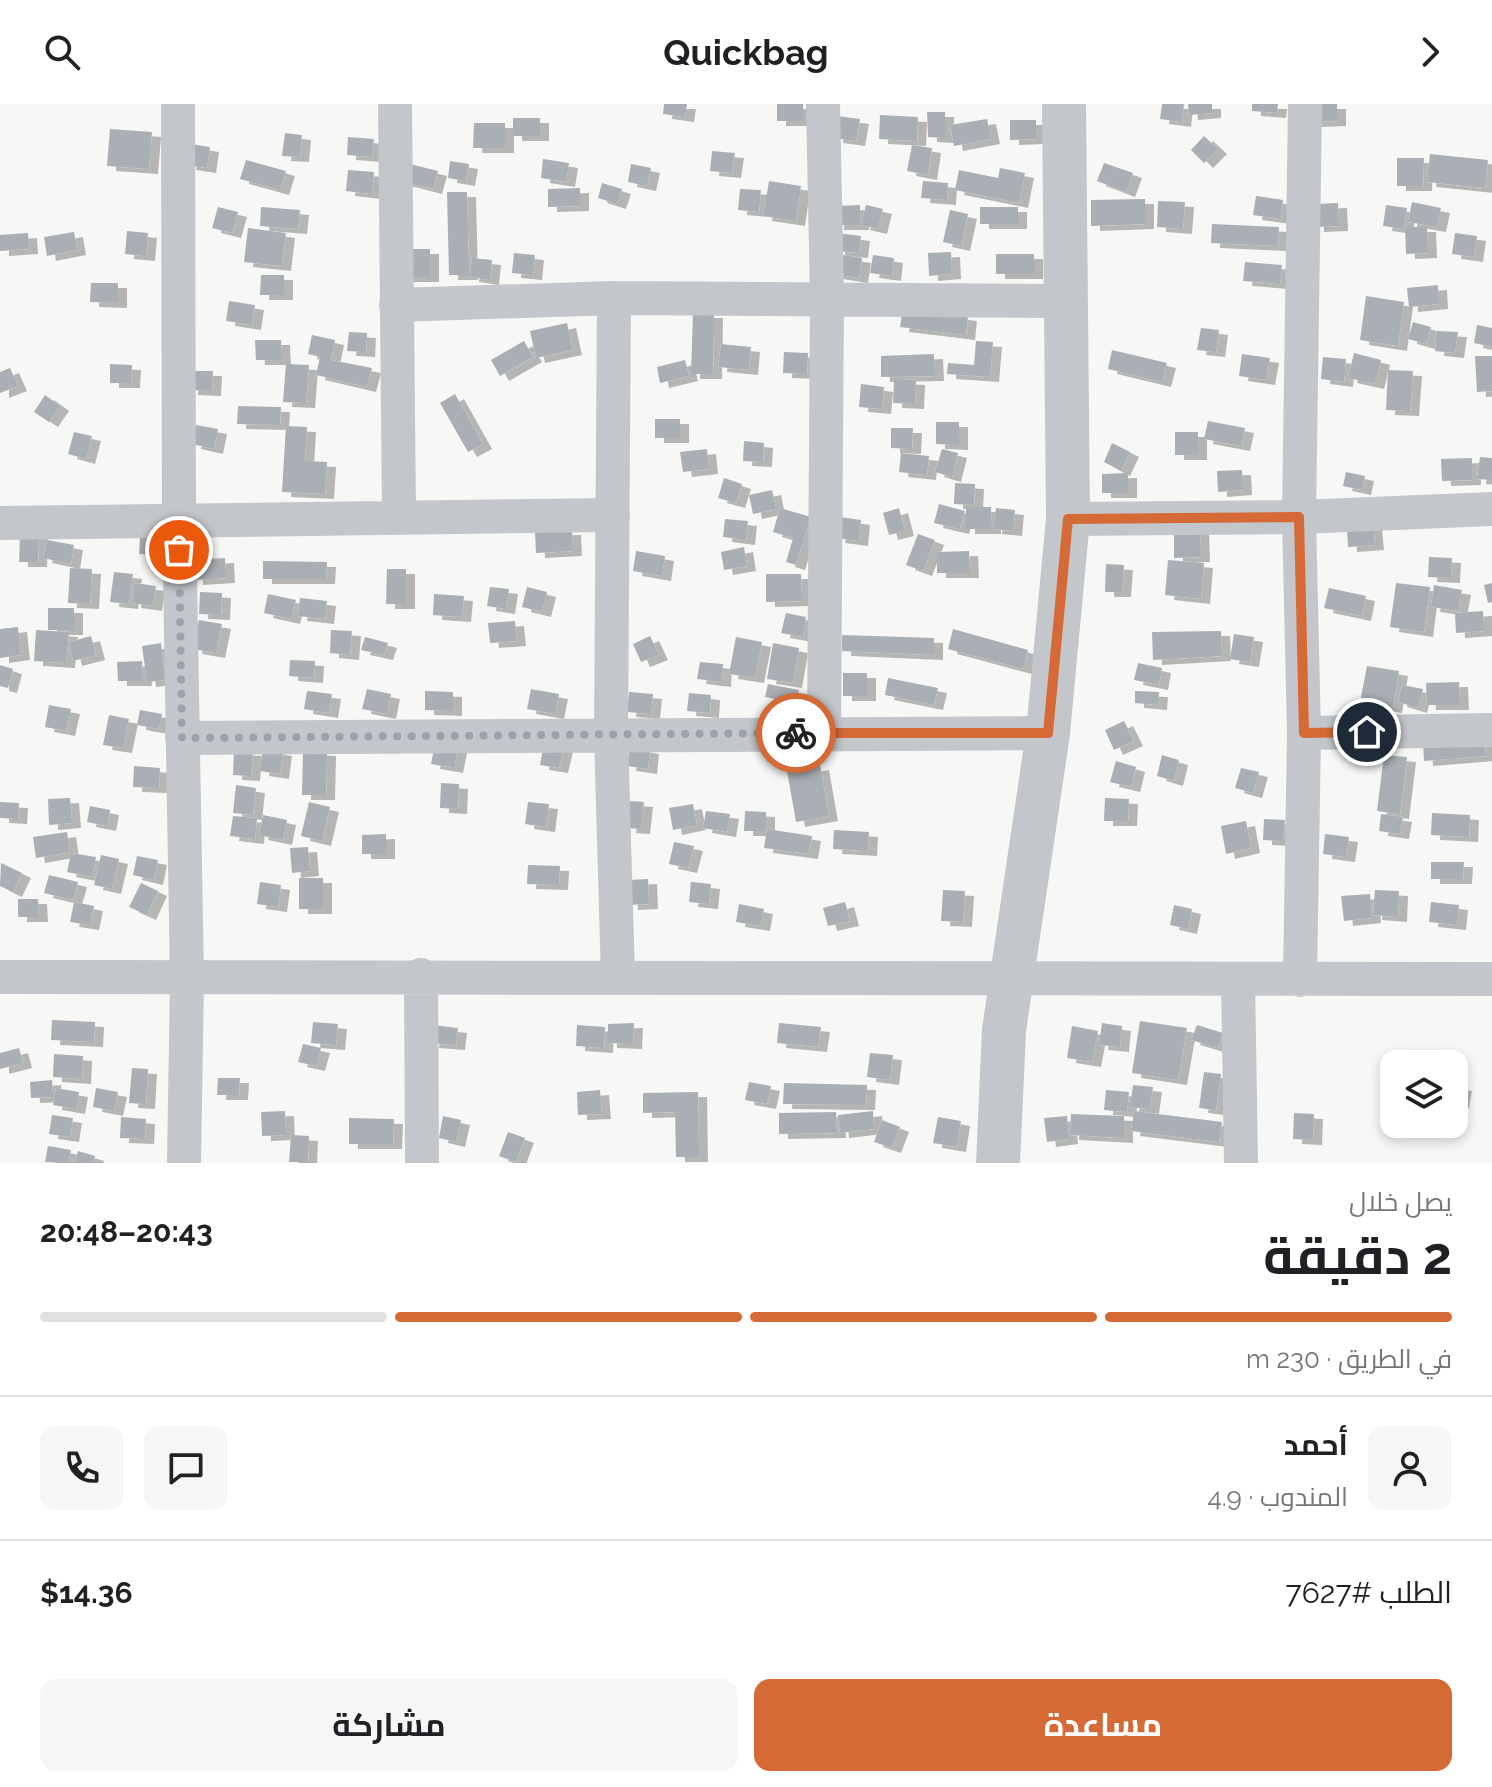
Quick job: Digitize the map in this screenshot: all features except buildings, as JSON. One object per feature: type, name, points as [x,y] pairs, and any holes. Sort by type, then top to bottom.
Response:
[{"type":"street","points":[[178,104],[179,519],[187,979],[184,1163]]},
{"type":"street","points":[[395,104],[399,516]]},
{"type":"street","points":[[823,104],[827,297],[824,732]]},
{"type":"street","points":[[998,1163],[999,1092],[1048,733],[1068,519],[1064,104]]},
{"type":"street","points":[[1300,980],[1304,733],[1299,517],[1305,104]]},
{"type":"street","points":[[396,305],[614,298],[827,297],[1066,301]]},
{"type":"street","points":[[614,298],[611,736],[618,977]]},
{"type":"street","points":[[1068,519],[1299,517],[1492,509]]},
{"type":"street","points":[[0,523],[613,515]]},
{"type":"street","points":[[1304,733],[1492,730]]},
{"type":"street","points":[[182,738],[1048,733]]},
{"type":"street","points":[[0,977],[187,979],[421,975],[1492,979]]},
{"type":"street","points":[[421,975],[422,1163]]},
{"type":"street","points":[[1238,979],[1241,1163]]},
{"type":"way so far","points":[[179,550],[182,738],[796,733]]},
{"type":"route","points":[[796,733],[1048,733],[1068,519],[1299,517],[1304,733],[1367,732]]}]
